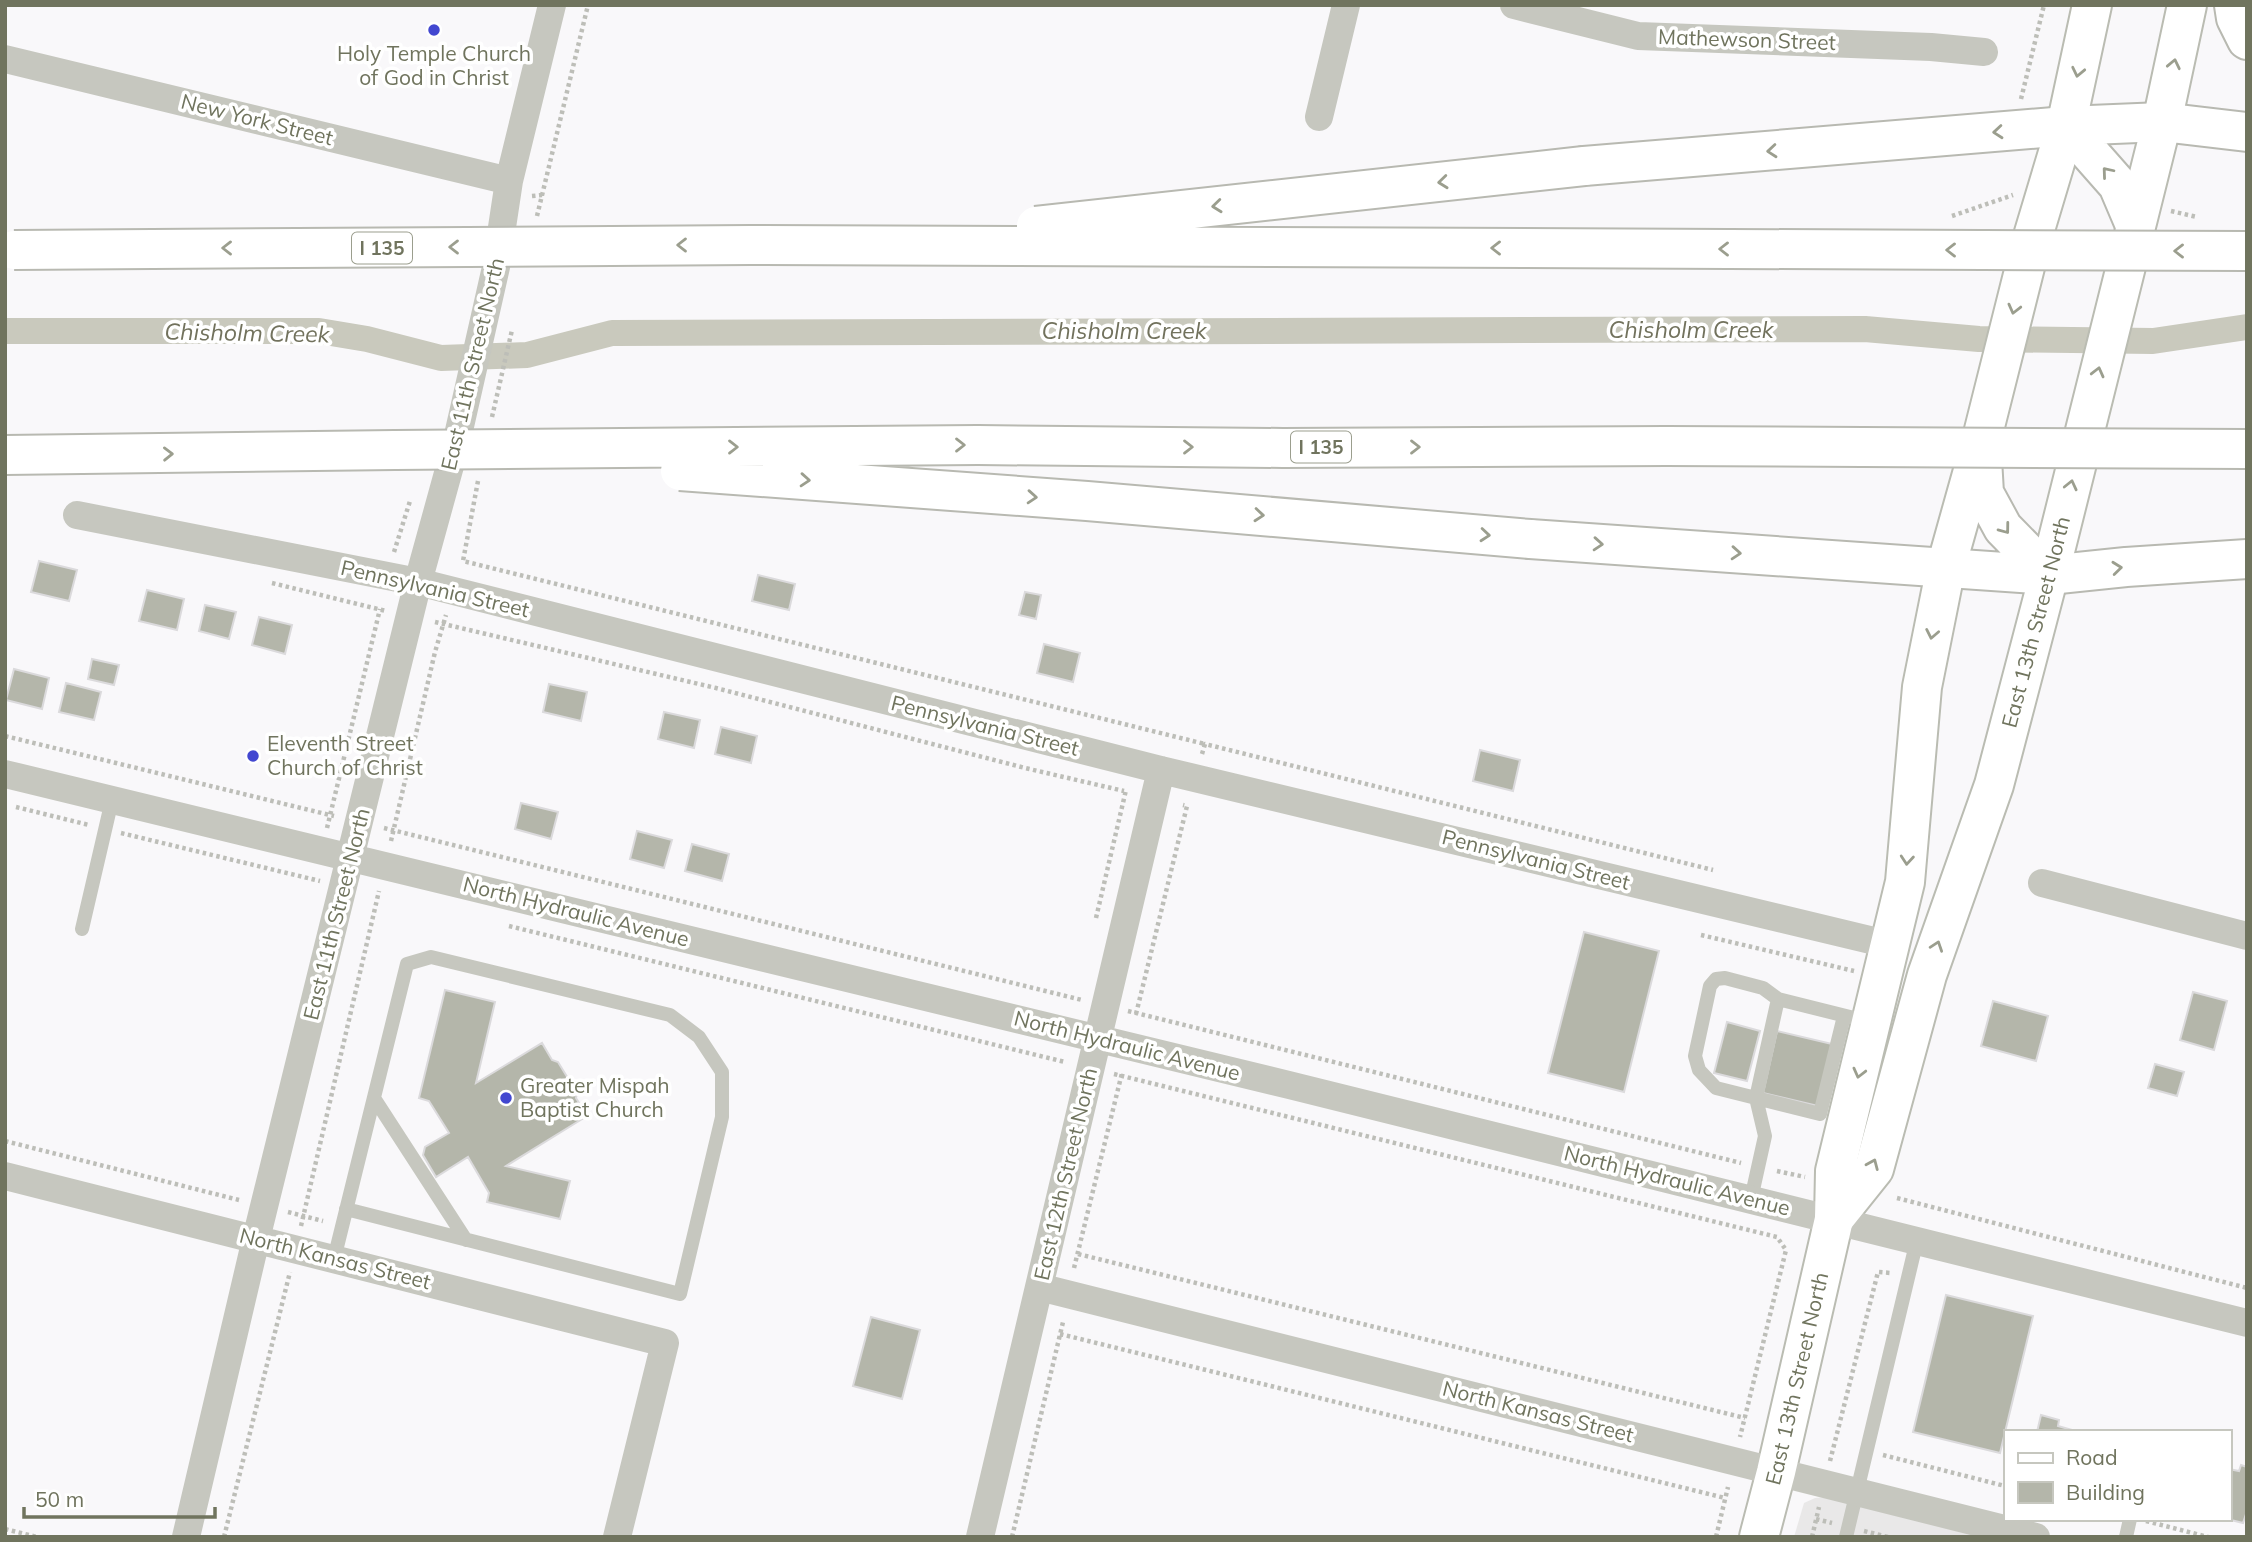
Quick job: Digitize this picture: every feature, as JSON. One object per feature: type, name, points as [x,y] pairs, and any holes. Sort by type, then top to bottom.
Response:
[{"type":"main road","name":"East 13th Street North","points":[[1759,1537],[1834,1219],[1835,1171],[1857,1019],[1879,942],[1905,882],[1922,687],[1946,567],[2031,243],[2066,126],[2092,5]]},
{"type":"main road","name":"East 13th Street North","points":[[1834,1219],[1874,1169],[1927,975],[1994,785],[2162,122],[2187,5]]},
{"type":"main road","points":[[2234,5],[2236,18],[2247,40]]},
{"type":"main road","points":[[750,245],[977,233],[1584,166],[2066,126],[2162,122],[2247,132]]},
{"type":"main road","points":[[2066,126],[2118,185],[2135,225]]},
{"type":"main road","name":"I 135","points":[[8,249],[750,245],[2247,251]]},
{"type":"main road","points":[[1980,442],[1984,493],[2003,528],[2049,575]]},
{"type":"main road","name":"I 135","points":[[5,455],[978,445],[2247,449]]},
{"type":"main road","points":[[395,450],[1048,498],[1530,539],[2049,575],[2247,559]]},
{"type":"main road","points":[[5,466],[100,455]]},
{"type":"street","name":"East 11th Street North","points":[[186,1537],[256,1239],[418,582],[456,444],[496,267],[509,181],[552,5]]},
{"type":"street","points":[[1319,117],[1346,5]]},
{"type":"street","name":"Mathewson Street","points":[[1514,5],[1638,36],[1931,47],[1984,52]]},
{"type":"street","name":"New York Street","points":[[5,59],[509,181]]},
{"type":"street","name":"Pennsylvania Street","points":[[77,514],[418,582],[1161,770],[1879,942]]},
{"type":"street","name":"East 12th Street North","points":[[980,1537],[1161,770]]},
{"type":"street","name":"North Hydraulic Avenue","points":[[5,774],[1128,1046],[2247,1323]]},
{"type":"street","points":[[2042,883],[2247,936]]},
{"type":"street","name":"North Kansas Street","points":[[5,1176],[665,1343],[617,1537]]},
{"type":"street","name":"North Kansas Street","points":[[1039,1287],[1856,1492],[1978,1530],[2036,1537]]},
{"type":"lane","points":[[82,929],[113,800]]},
{"type":"lane","points":[[334,1259],[346,1209],[407,964],[431,957],[670,1015],[699,1037],[722,1072],[722,1116],[680,1294],[346,1209]]},
{"type":"lane","points":[[1725,978],[1763,988],[1778,999],[1857,1019],[1820,1114],[1716,1088],[1699,1070],[1695,1056],[1710,986],[1716,979],[1725,978]]},
{"type":"lane","points":[[1751,1199],[1765,1136],[1756,1098],[1778,999]]},
{"type":"lane","points":[[374,1098],[466,1240]]},
{"type":"lane","points":[[1846,1537],[1917,1240]]},
{"type":"path","points":[[545,180],[588,5]]},
{"type":"path","points":[[2039,27],[2044,5]]},
{"type":"path","points":[[491,424],[513,325]]},
{"type":"path","points":[[224,1537],[295,1249],[435,652],[463,561],[479,478]]},
{"type":"path","points":[[463,561],[1205,744]]},
{"type":"path","points":[[264,581],[716,688],[1026,768],[1187,806],[1074,1268]]},
{"type":"path","points":[[5,736],[1758,1167],[1805,1178],[1809,1165]]},
{"type":"path","points":[[5,804],[378,894]]},
{"type":"path","points":[[499,924],[1777,1237],[1786,1250],[1716,1537]]},
{"type":"path","points":[[1701,935],[1862,972],[1879,942]]},
{"type":"path","points":[[1897,1198],[2247,1288]]},
{"type":"path","points":[[1078,1254],[1745,1418]]},
{"type":"path","points":[[1812,1537],[1878,1272],[1910,1273]]},
{"type":"path","points":[[1012,1537],[1063,1322]]},
{"type":"path","points":[[1060,1334],[1725,1498]]},
{"type":"path","points":[[1835,1443],[2004,1486]]},
{"type":"path","points":[[2147,1521],[2208,1537]]},
{"type":"path","points":[[5,1529],[37,1537]]},
{"type":"shaded area","points":[[1827,1497],[1985,1537],[1794,1537],[1804,1503]]},
{"type":"building","points":[[39,561],[77,570],[69,601],[31,592]]},
{"type":"building","points":[[758,575],[795,584],[789,610],[752,601]]},
{"type":"building","points":[[147,590],[184,599],[177,630],[139,621]]},
{"type":"building","points":[[1025,592],[1041,595],[1036,619],[1019,615]]},
{"type":"building","points":[[205,605],[236,612],[229,639],[199,631]]},
{"type":"building","points":[[259,617],[292,625],[285,654],[252,645]]},
{"type":"building","points":[[1044,644],[1080,653],[1073,682],[1037,673]]},
{"type":"building","points":[[92,659],[119,665],[114,685],[88,679]]},
{"type":"building","points":[[14,669],[49,678],[42,709],[6,700]]},
{"type":"building","points":[[66,683],[101,692],[94,720],[59,712]]},
{"type":"building","points":[[549,684],[587,692],[581,721],[543,712]]},
{"type":"building","points":[[664,712],[700,720],[694,748],[658,739]]},
{"type":"building","points":[[721,727],[757,736],[751,763],[715,754]]},
{"type":"building","points":[[1480,750],[1520,760],[1513,791],[1473,781]]},
{"type":"building","points":[[521,803],[558,812],[551,839],[515,829]]},
{"type":"building","points":[[637,831],[672,840],[664,868],[630,859]]},
{"type":"building","points":[[692,844],[729,854],[722,881],[685,871]]},
{"type":"building","points":[[1584,932],[1659,951],[1624,1092],[1548,1073]]},
{"type":"building","points":[[445,990],[495,1002],[476,1083],[542,1043],[552,1060],[558,1062],[577,1093],[576,1098],[587,1116],[506,1166],[570,1181],[560,1219],[487,1202],[489,1193],[468,1157],[436,1177],[423,1155],[425,1147],[449,1133],[429,1101],[419,1098]]},
{"type":"building","points":[[2193,992],[2227,1001],[2214,1050],[2180,1040]]},
{"type":"building","points":[[1993,1001],[2048,1016],[2036,1061],[1981,1046]]},
{"type":"building","points":[[1727,1022],[1760,1031],[1747,1081],[1714,1073]]},
{"type":"building","points":[[1777,1031],[1832,1044],[1818,1106],[1763,1093]]},
{"type":"building","points":[[2155,1064],[2184,1072],[2177,1096],[2148,1088]]},
{"type":"building","points":[[1946,1295],[2033,1316],[2000,1453],[1913,1432]]},
{"type":"building","points":[[871,1317],[920,1330],[902,1399],[853,1386]]},
{"type":"building","points":[[2041,1415],[2059,1420],[2058,1426],[2072,1430],[2037,1430]]},
{"type":"building","points":[[2241,1465],[2247,1467],[2247,1511],[2243,1523],[2231,1520],[2231,1469],[2239,1471]]},
{"type":"waterway","name":"Chisholm Creek","points":[[5,331],[319,331],[367,339],[441,358],[527,355],[612,333],[1865,329],[1979,339],[2153,341],[2247,327]]},
{"type":"place","name":"Holy Temple Church of God in Christ","points":[[434,30]]},
{"type":"place","name":"Eleventh Street Church of Christ","points":[[253,756]]},
{"type":"place","name":"Greater Mispah Baptist Church","points":[[506,1098]]}]
